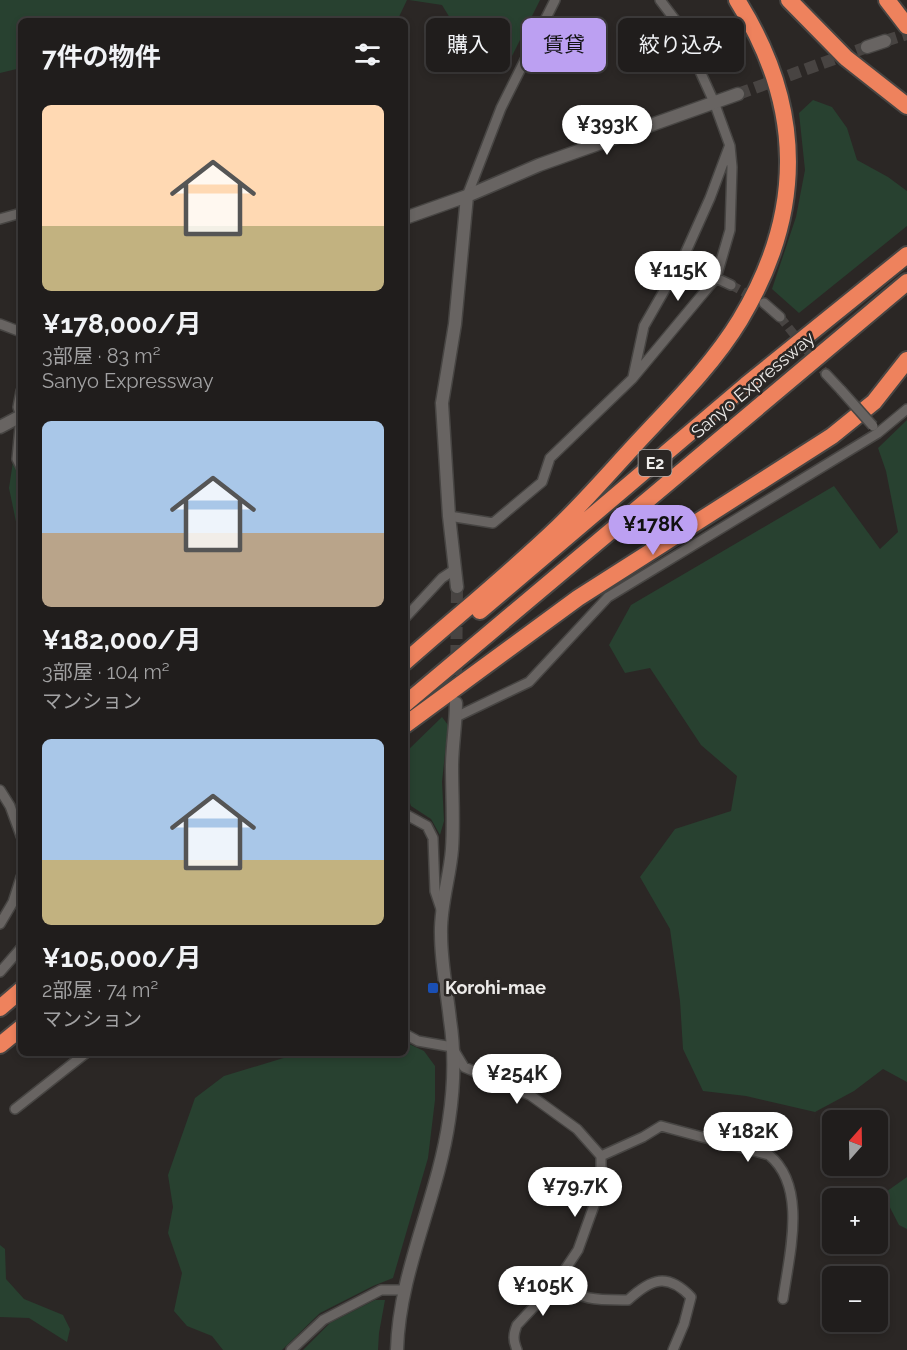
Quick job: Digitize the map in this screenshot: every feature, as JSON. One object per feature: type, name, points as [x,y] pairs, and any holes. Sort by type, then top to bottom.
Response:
[{"type":"highway","points":[[408,659],[566,518],[687,389],[718,352],[740,320],[755,291],[773,253],[781,220],[789,163],[788,136],[783,104],[769,61],[737,0]]},
{"type":"highway","points":[[789,0],[846,57],[907,106]]},
{"type":"highway","points":[[887,0],[907,26]]},
{"type":"highway","name":"Sanyo Expressway","points":[[408,670],[746,385],[907,255]]},
{"type":"highway","name":"Sanyo Expressway","points":[[408,701],[907,282]]},
{"type":"highway","points":[[408,724],[578,598],[832,436],[874,402],[907,360]]},
{"type":"highway","points":[[0,1008],[18,993]]},
{"type":"highway","points":[[0,1045],[18,1030]]},
{"type":"street","points":[[456,587],[442,403],[455,324],[467,196],[501,108],[555,0]]},
{"type":"street","points":[[449,516],[493,523],[542,482],[550,458],[632,379],[716,278],[730,230],[732,166],[729,146],[714,102],[679,25],[660,0]]},
{"type":"street","points":[[867,47],[885,41]]},
{"type":"street","points":[[408,217],[467,196],[539,165],[738,94]]},
{"type":"street","points":[[632,379],[644,326],[684,256],[710,198],[729,146]]},
{"type":"street","points":[[0,219],[18,214]]},
{"type":"street","points":[[716,278],[731,285]]},
{"type":"street","points":[[764,303],[780,317]]},
{"type":"street","points":[[0,324],[18,331]]},
{"type":"street","points":[[826,374],[876,430]]},
{"type":"street","points":[[456,717],[529,682],[608,597],[907,409]]},
{"type":"street","points":[[0,427],[18,418]]},
{"type":"street","points":[[408,615],[442,578],[454,570]]},
{"type":"street","points":[[397,1350],[405,1290],[431,1199],[449,1120],[453,1079],[451,1021],[442,974],[442,911],[452,852],[454,819],[452,765],[456,703]]},
{"type":"street","points":[[0,790],[10,806],[18,828]]},
{"type":"street","points":[[408,816],[428,826],[433,838],[435,891],[442,911]]},
{"type":"street","points":[[0,924],[13,902],[18,887]]},
{"type":"street","points":[[0,972],[18,951]]},
{"type":"street","points":[[408,1036],[418,1041],[452,1047]]},
{"type":"street","points":[[452,1047],[464,1068],[530,1095],[577,1129],[601,1156],[601,1175],[596,1200],[578,1250],[556,1283],[517,1325],[514,1334],[517,1350]]},
{"type":"street","points":[[15,1109],[82,1056]]},
{"type":"street","points":[[601,1156],[661,1126],[769,1155],[777,1161],[786,1175],[792,1193],[792,1227],[783,1299]]},
{"type":"street","points":[[556,1283],[573,1294],[595,1301],[628,1300],[644,1285],[666,1281],[680,1286],[691,1297],[674,1350]]},
{"type":"street","points":[[291,1350],[323,1320],[381,1290],[405,1290]]},
{"type":"green space","points":[[0,0],[407,0],[398,18],[18,18],[18,69],[0,73]]},
{"type":"green space","points":[[409,0],[540,0],[531,18],[522,18],[522,36],[510,60],[510,18],[450,18],[442,5]]},
{"type":"green space","points":[[813,100],[832,107],[847,128],[857,160],[888,177],[907,191],[907,226],[799,313],[772,289],[796,217],[805,170],[799,113]]},
{"type":"green space","points":[[907,420],[907,1082],[883,1069],[854,1091],[815,1112],[746,1096],[703,1091],[683,1049],[680,1001],[670,929],[640,877],[675,829],[731,811],[737,776],[701,745],[650,668],[625,673],[609,645],[631,605],[834,486],[880,549],[898,532],[886,471],[878,448]]},
{"type":"green space","points":[[18,429],[18,532],[9,488]]},
{"type":"green space","points":[[442,717],[448,725],[442,782],[444,821],[440,835],[431,819],[411,806],[408,798],[408,750]]},
{"type":"green space","points":[[408,1043],[424,1051],[435,1066],[435,1100],[428,1158],[393,1278],[320,1313],[282,1350],[223,1350],[212,1336],[187,1326],[174,1311],[182,1273],[168,1233],[173,1207],[168,1175],[195,1098],[224,1076],[291,1056],[408,1056]]},
{"type":"green space","points":[[907,1177],[907,1229],[899,1225],[888,1204],[888,1190]]},
{"type":"green space","points":[[0,1245],[5,1249],[6,1279],[24,1299],[63,1315],[70,1329],[67,1342],[29,1318],[0,1317]]},
{"type":"green space","points":[[375,1300],[385,1300],[378,1350],[303,1350],[330,1323]]},
{"type":"tunnel","points":[[885,41],[907,34]]},
{"type":"tunnel","points":[[738,94],[867,47]]},
{"type":"tunnel","points":[[731,285],[764,303]]},
{"type":"tunnel","points":[[780,317],[826,374]]},
{"type":"tunnel","points":[[456,693],[457,587]]},
{"type":"place","name":"Korohi-mae","points":[[433,988]]}]
